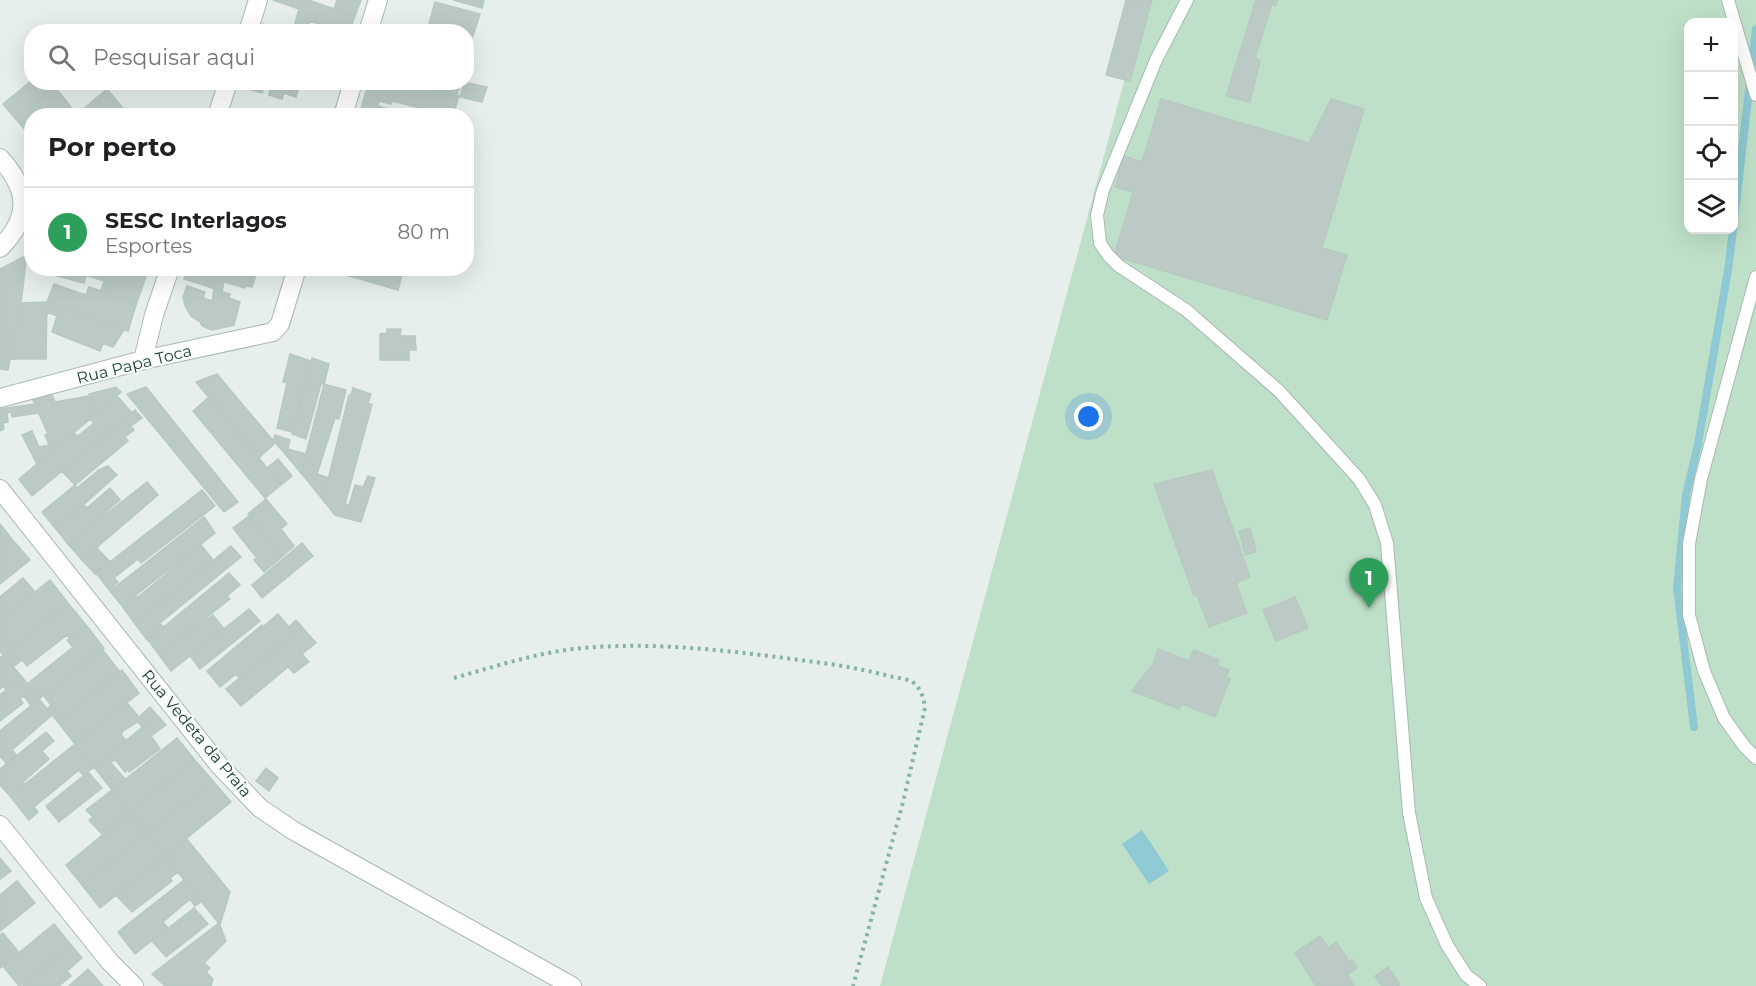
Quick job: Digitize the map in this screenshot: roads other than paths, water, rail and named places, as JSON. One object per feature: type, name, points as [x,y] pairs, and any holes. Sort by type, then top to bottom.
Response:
[{"type":"street","points":[[250,24],[258,0]]},
{"type":"street","points":[[370,24],[378,0]]},
{"type":"street","points":[[220,108],[225,90]]},
{"type":"street","points":[[345,108],[351,90]]},
{"type":"street","points":[[0,158],[13,173],[22,190],[20,220],[13,235],[0,248]]},
{"type":"street","points":[[143,360],[154,315],[167,276]]},
{"type":"street","name":"Rua Papa Toca","points":[[0,398],[143,360],[270,333],[280,324],[295,276]]},
{"type":"street","name":"Rua Vedeta da Praia","points":[[0,489],[219,765],[260,807],[294,831],[572,986]]},
{"type":"street","points":[[0,825],[110,962],[134,986]]},
{"type":"lane","points":[[1187,0],[1156,60],[1103,190],[1097,215],[1100,243],[1119,266],[1186,310],[1279,391],[1359,479],[1375,505],[1387,543],[1409,813],[1426,898],[1448,945],[1474,986]]},
{"type":"lane","points":[[1728,0],[1756,95]]},
{"type":"lane","points":[[1756,277],[1701,479],[1689,544],[1689,615],[1704,671],[1724,718],[1744,746],[1756,758]]},
{"type":"lane","points":[[1466,975],[1480,986]]},
{"type":"water","points":[[1142,830],[1169,871],[1149,884],[1122,844]]},
{"type":"waterway","points":[[1738,186],[1756,29]]},
{"type":"waterway","points":[[1694,727],[1677,588],[1686,495],[1698,444],[1732,234]]},
{"type":"place","name":"SESC Interlagos","points":[[1369,608]]}]
